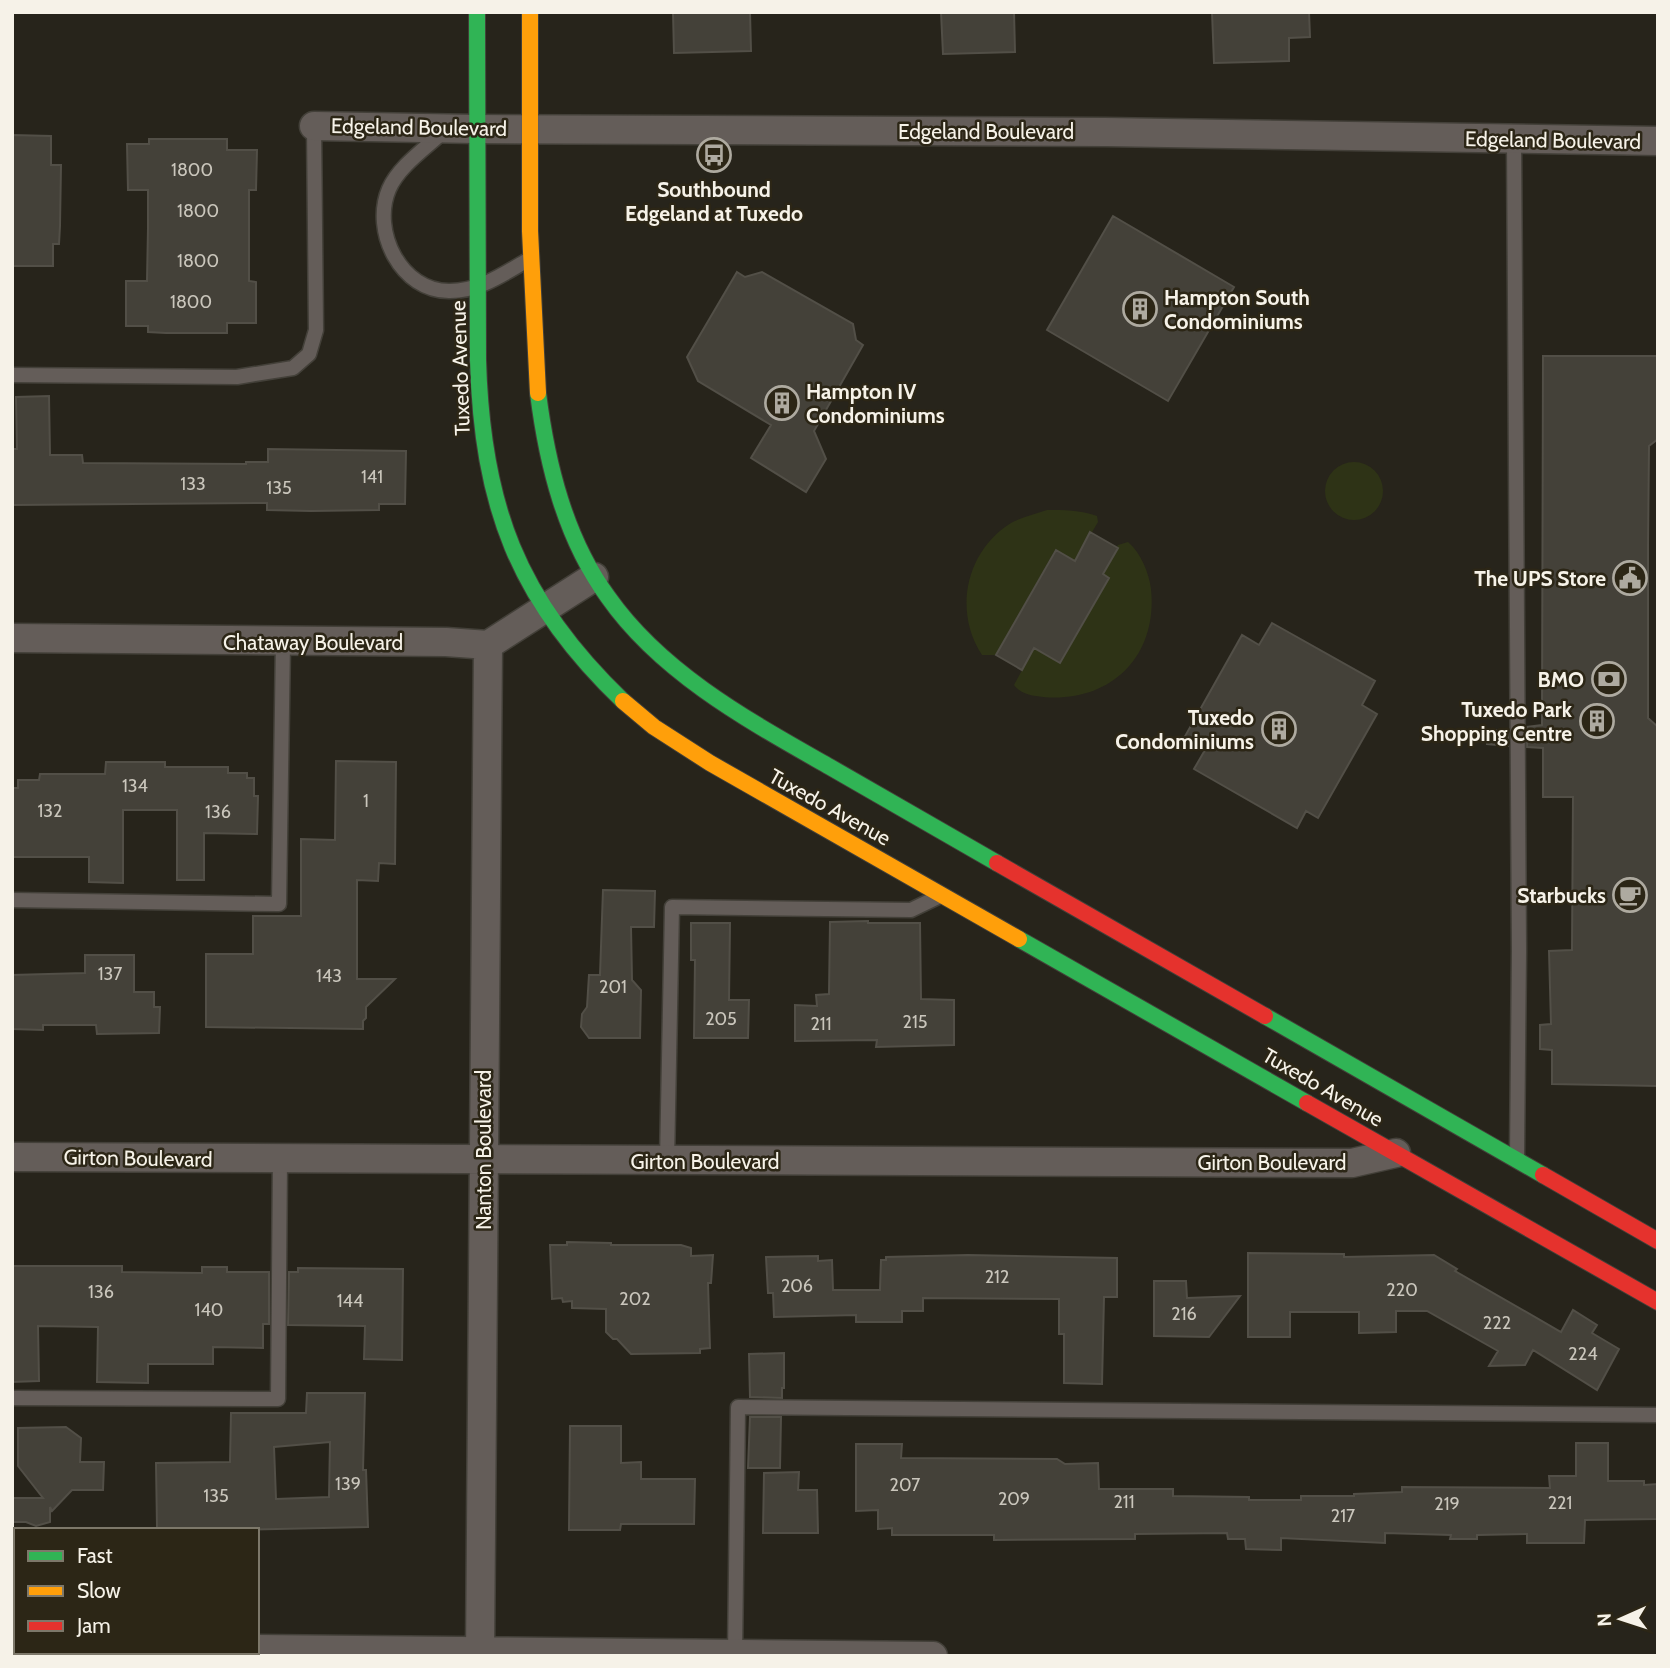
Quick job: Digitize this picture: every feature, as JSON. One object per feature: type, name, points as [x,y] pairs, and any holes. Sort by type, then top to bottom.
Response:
[{"type":"main road","name":"Tuxedo Avenue","points":[[477,12],[479,389],[483,438],[492,488],[509,543],[522,573],[544,610],[604,683],[630,708],[663,732],[739,780],[1658,1302]]},
{"type":"main road","name":"Tuxedo Avenue","points":[[530,12],[530,259],[539,402],[546,446],[570,528],[594,577],[610,600],[659,653],[712,696],[755,723],[1658,1241]]},
{"type":"street","name":"Edgeland Boulevard","points":[[314,126],[1106,132],[1658,141]]},
{"type":"street","points":[[488,645],[594,577]]},
{"type":"street","name":"Chataway Boulevard","points":[[12,638],[446,642],[488,645]]},
{"type":"street","name":"Nanton Boulevard","points":[[480,1654],[488,645]]},
{"type":"street","name":"Girton Boulevard","points":[[12,1157],[1352,1163],[1396,1153]]},
{"type":"street","points":[[259,1649],[480,1654],[933,1656]]},
{"type":"lane","points":[[12,375],[237,377],[293,368],[309,354],[316,330],[314,126]]},
{"type":"lane","points":[[448,128],[399,174],[390,188],[384,207],[384,233],[401,266],[418,282],[433,289],[449,291],[478,288],[530,259]]},
{"type":"lane","points":[[1514,139],[1519,938],[1517,1160]]},
{"type":"lane","points":[[12,900],[279,904],[283,642]]},
{"type":"lane","points":[[667,1161],[672,907],[911,910],[942,895]]},
{"type":"lane","points":[[12,1398],[278,1399],[280,1159]]},
{"type":"lane","points":[[735,1654],[738,1407],[1658,1415]]},
{"type":"green space","points":[[1354,462],[1365,464],[1378,475],[1383,491],[1381,502],[1370,515],[1354,520],[1343,518],[1330,507],[1325,491],[1327,480],[1338,467]]},
{"type":"green space","points":[[1047,510],[1066,510],[1097,516],[1098,522],[1075,561],[1055,550],[996,655],[982,655],[968,620],[967,601],[974,565],[983,549],[1011,523]]},
{"type":"green space","points":[[1128,542],[1144,564],[1151,589],[1151,613],[1138,655],[1125,671],[1089,692],[1067,697],[1043,697],[1020,691],[1014,685],[1034,648],[1060,663],[1108,578],[1103,574],[1118,545]]},
{"type":"building","points":[[673,12],[750,12],[751,51],[674,53]]},
{"type":"building","points":[[941,12],[1014,12],[1015,52],[943,54]]},
{"type":"building","points":[[1212,12],[1309,12],[1310,37],[1289,38],[1289,61],[1214,63]]},
{"type":"building","points":[[12,135],[51,136],[51,165],[61,165],[59,244],[53,244],[53,266],[12,266]]},
{"type":"building","points":[[149,139],[227,139],[227,150],[257,150],[256,190],[249,190],[249,281],[256,282],[256,323],[227,323],[227,333],[148,332],[148,326],[126,326],[126,281],[147,281],[148,228],[148,190],[128,190],[127,144],[149,144]]},
{"type":"building","name":"Hampton South Condominiums","points":[[1113,216],[1234,287],[1168,401],[1047,330]]},
{"type":"building","name":"Hampton IV Condominiums","points":[[737,272],[745,277],[762,272],[853,324],[856,340],[863,345],[814,431],[826,459],[806,492],[751,458],[771,425],[698,381],[687,357]]},
{"type":"building","name":"Tuxedo Park Shopping Centre","points":[[1543,356],[1658,356],[1658,439],[1649,446],[1648,718],[1658,727],[1658,1086],[1552,1084],[1552,1050],[1540,1049],[1540,1025],[1551,1024],[1549,951],[1572,950],[1573,797],[1543,797],[1543,748],[1527,747],[1527,727],[1542,725]]},
{"type":"building","points":[[49,396],[50,455],[82,455],[83,463],[246,464],[268,462],[268,449],[406,451],[405,504],[379,504],[379,510],[311,511],[267,510],[267,503],[12,505],[12,449],[17,449],[16,397]]},
{"type":"building","points":[[1090,532],[1118,548],[1103,574],[1109,578],[1060,663],[1034,648],[1022,670],[996,655],[1056,550],[1075,561]]},
{"type":"building","name":"Tuxedo Condominiums","points":[[1272,623],[1375,681],[1362,705],[1377,714],[1318,818],[1306,811],[1297,828],[1194,769],[1205,750],[1184,738],[1242,635],[1259,645]]},
{"type":"building","points":[[1508,729],[1508,746],[1487,744],[1487,731]]},
{"type":"building","points":[[336,761],[396,762],[395,864],[379,863],[378,881],[357,880],[357,979],[395,979],[366,1007],[363,1029],[206,1027],[206,954],[253,954],[253,916],[301,916],[301,839],[335,840]]},
{"type":"building","points":[[106,762],[165,762],[165,767],[228,767],[228,773],[247,773],[247,778],[254,778],[254,796],[258,796],[257,834],[204,833],[204,880],[177,880],[177,810],[123,810],[123,883],[89,882],[89,857],[12,857],[12,788],[18,788],[18,780],[39,780],[40,774],[105,774]]},
{"type":"building","points":[[603,890],[655,891],[654,927],[631,927],[632,980],[641,990],[640,1038],[589,1038],[581,1027],[582,1014],[587,1007],[589,975],[600,975]]},
{"type":"building","points":[[830,922],[920,923],[921,999],[954,1000],[954,1045],[876,1047],[877,1040],[795,1041],[795,1005],[817,1006],[816,995],[829,994]]},
{"type":"building","points":[[691,923],[730,923],[729,1000],[749,1000],[748,1038],[694,1038],[695,960],[691,960]]},
{"type":"building","points":[[85,955],[134,955],[134,992],[154,992],[154,1007],[160,1007],[159,1033],[97,1034],[96,1025],[43,1025],[43,1030],[12,1029],[12,975],[85,973]]},
{"type":"building","points":[[567,1242],[681,1245],[691,1248],[691,1256],[713,1255],[711,1283],[708,1283],[710,1348],[700,1349],[700,1353],[631,1354],[606,1332],[606,1309],[572,1308],[572,1301],[552,1299],[550,1245],[567,1245]]},
{"type":"building","points":[[1248,1253],[1344,1254],[1344,1257],[1434,1255],[1457,1269],[1455,1271],[1561,1332],[1573,1310],[1597,1325],[1592,1333],[1619,1349],[1597,1390],[1533,1350],[1525,1365],[1489,1366],[1498,1351],[1427,1311],[1396,1311],[1396,1332],[1359,1333],[1359,1312],[1290,1312],[1290,1337],[1248,1337]]},
{"type":"building","points":[[968,1255],[1117,1258],[1117,1297],[1104,1297],[1102,1384],[1064,1383],[1064,1334],[1059,1334],[1059,1299],[923,1298],[923,1311],[902,1311],[902,1322],[856,1322],[856,1315],[774,1317],[773,1293],[768,1293],[766,1257],[818,1256],[818,1261],[832,1260],[833,1290],[880,1290],[881,1260],[886,1260],[886,1257]]},
{"type":"building","points":[[12,1266],[122,1266],[122,1272],[202,1273],[202,1267],[227,1267],[227,1272],[269,1272],[269,1324],[263,1324],[263,1348],[213,1347],[213,1364],[148,1364],[148,1383],[97,1382],[98,1327],[38,1326],[39,1381],[12,1382]]},
{"type":"building","points":[[298,1268],[403,1269],[402,1360],[364,1359],[365,1326],[288,1325],[289,1272],[298,1272]]},
{"type":"building","points":[[1154,1281],[1186,1281],[1187,1298],[1240,1296],[1209,1337],[1154,1336]]},
{"type":"building","points":[[784,1353],[782,1398],[750,1397],[749,1354]]},
{"type":"building","points":[[307,1393],[365,1393],[363,1470],[366,1470],[368,1527],[157,1528],[156,1463],[230,1462],[231,1413],[306,1413]],"holes":[[[330,1442],[329,1497],[276,1499],[274,1447]]]},
{"type":"building","points":[[750,1417],[781,1417],[780,1468],[748,1468]]},
{"type":"building","points":[[570,1426],[621,1426],[621,1463],[641,1462],[641,1479],[695,1479],[694,1524],[621,1524],[620,1530],[569,1530]]},
{"type":"building","points":[[66,1427],[81,1438],[80,1462],[104,1462],[103,1490],[72,1490],[52,1511],[50,1507],[50,1522],[36,1526],[26,1522],[12,1522],[12,1498],[43,1498],[18,1466],[18,1428]]},
{"type":"building","points":[[1576,1443],[1608,1443],[1608,1481],[1644,1481],[1644,1485],[1658,1484],[1658,1519],[1585,1520],[1584,1543],[1527,1543],[1527,1534],[1477,1535],[1477,1539],[1450,1539],[1451,1535],[1385,1533],[1385,1543],[1281,1538],[1281,1550],[1246,1549],[1245,1539],[1228,1539],[1227,1533],[1135,1534],[1135,1539],[994,1540],[994,1535],[892,1535],[892,1528],[878,1529],[878,1510],[856,1511],[856,1444],[902,1444],[901,1458],[1057,1459],[1065,1464],[1098,1463],[1099,1489],[1173,1489],[1173,1496],[1301,1500],[1301,1496],[1402,1492],[1402,1487],[1550,1488],[1549,1476],[1576,1476]]},
{"type":"building","points":[[799,1472],[798,1490],[817,1490],[818,1533],[763,1533],[764,1473]]},
{"type":"traffic: fast","points":[[477,12],[478,360],[487,460],[512,547],[532,587],[556,625],[586,663],[623,701]]},
{"type":"traffic: fast","points":[[538,393],[560,500],[580,550],[608,597],[654,650],[681,673],[739,714],[997,863]]},
{"type":"traffic: fast","points":[[1019,939],[1307,1103]]},
{"type":"traffic: fast","points":[[1265,1016],[1543,1175]]},
{"type":"traffic: slow","points":[[530,12],[530,231],[538,393]]},
{"type":"traffic: slow","points":[[623,701],[654,727],[710,763],[1019,939]]},
{"type":"traffic: jam","points":[[997,863],[1265,1016]]},
{"type":"traffic: jam","points":[[1307,1103],[1658,1302]]},
{"type":"traffic: jam","points":[[1543,1175],[1658,1241]]},
{"type":"place","name":"Southbound Edgeland at Tuxedo","points":[[714,155]]},
{"type":"place","name":"Hampton South Condominiums","points":[[1140,309]]},
{"type":"place","name":"Hampton IV Condominiums","points":[[782,403]]},
{"type":"place","name":"The UPS Store","points":[[1630,578]]},
{"type":"place","name":"BMO","points":[[1609,679]]},
{"type":"place","name":"Tuxedo Park Shopping Centre","points":[[1597,721]]},
{"type":"place","name":"Tuxedo Condominiums","points":[[1279,729]]},
{"type":"place","name":"Starbucks","points":[[1630,895]]}]
